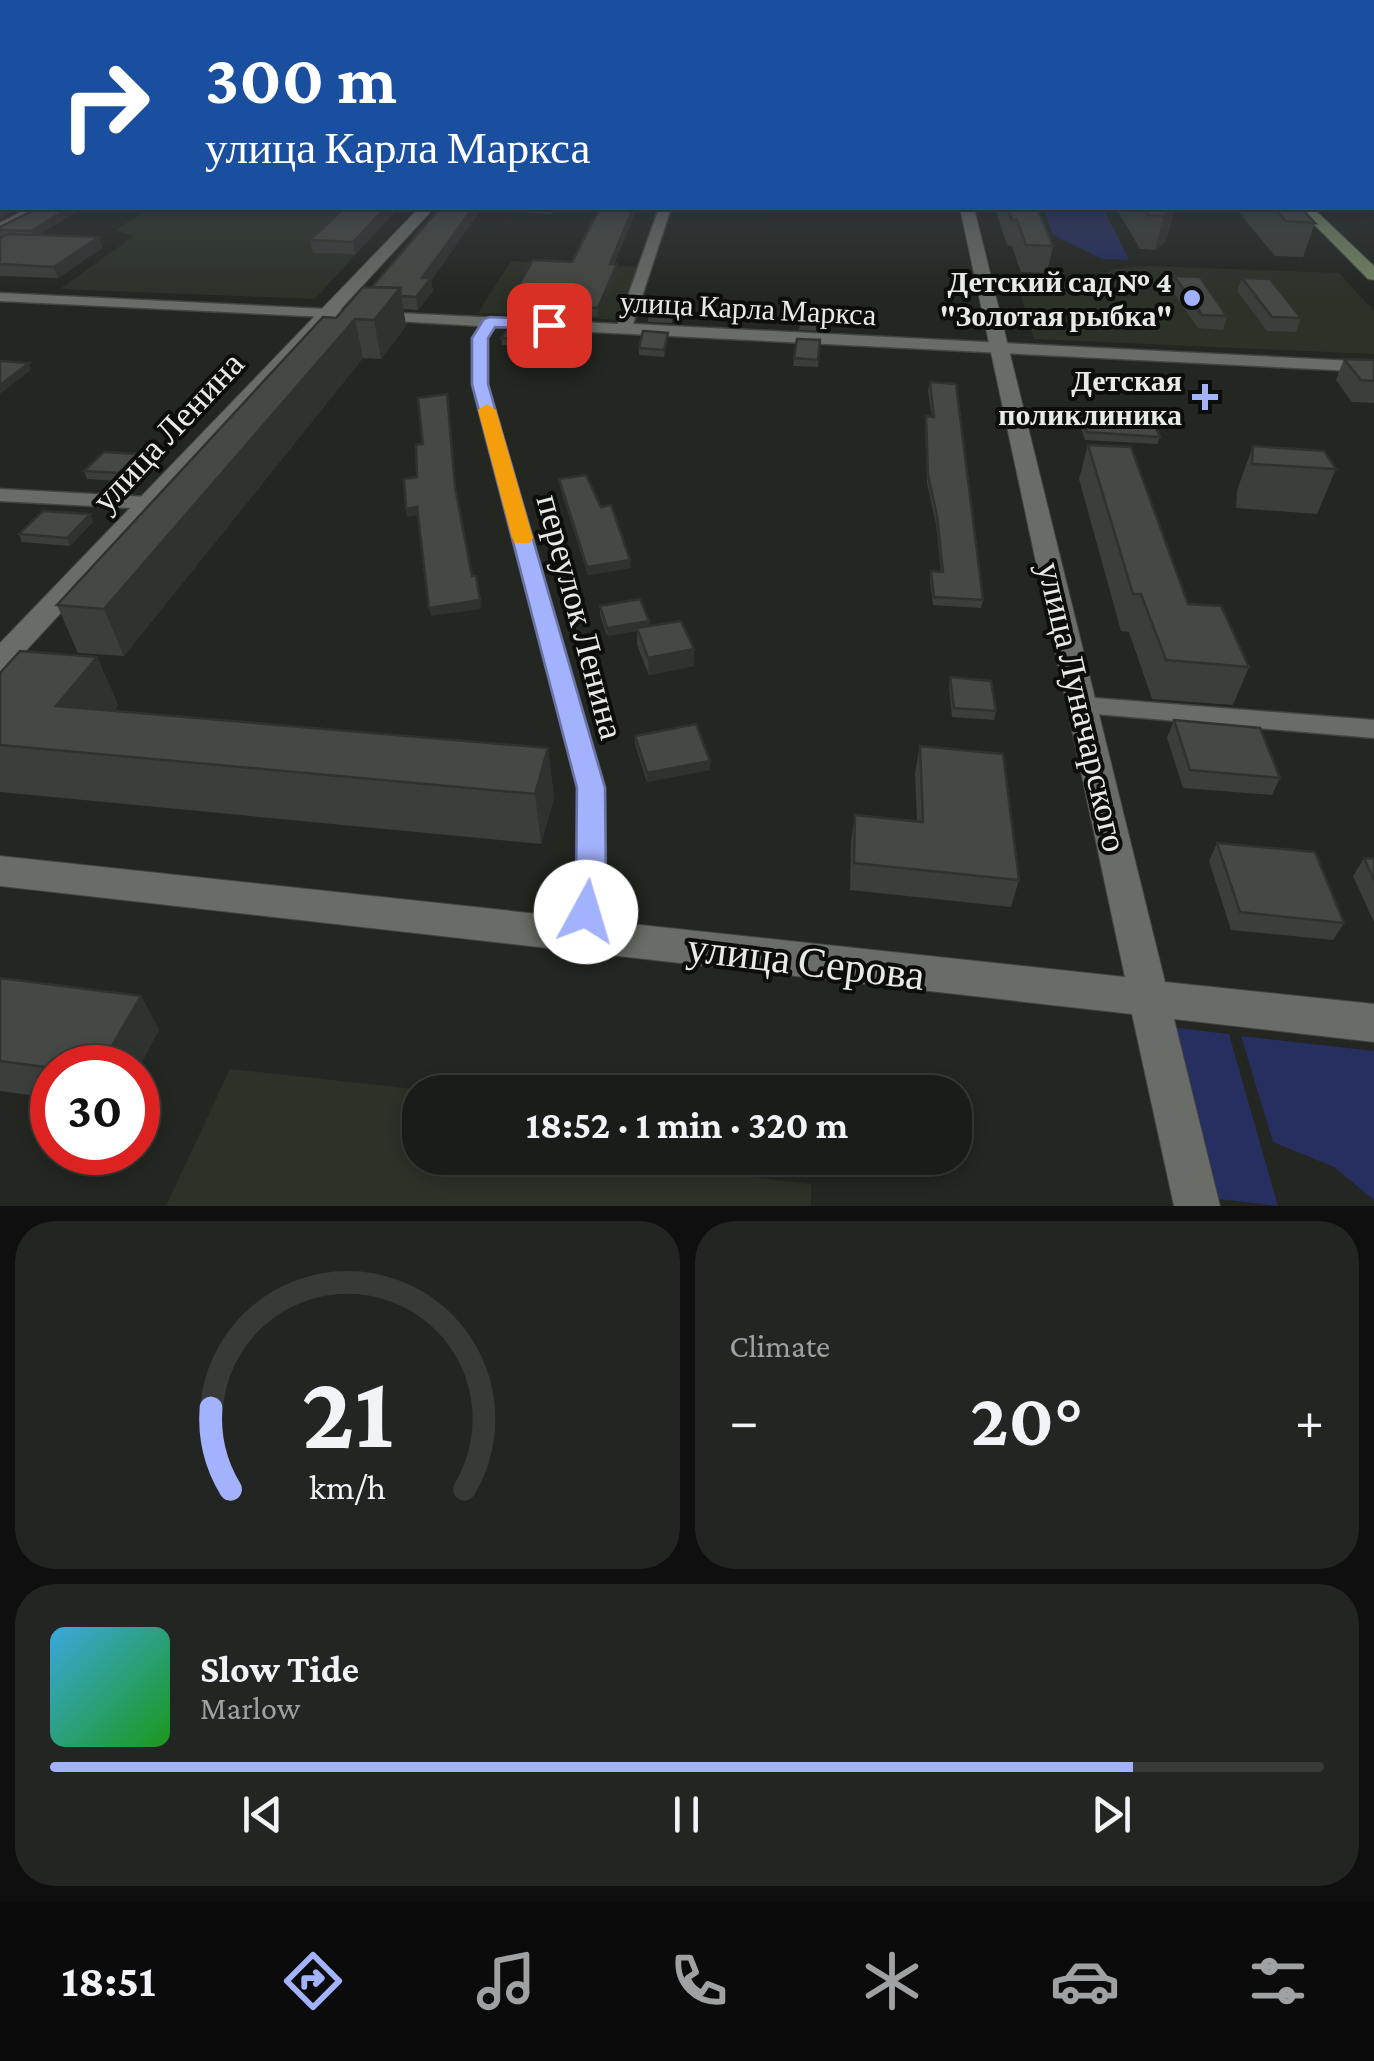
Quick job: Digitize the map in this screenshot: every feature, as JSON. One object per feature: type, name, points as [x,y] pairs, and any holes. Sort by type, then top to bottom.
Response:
[{"type":"main road","points":[[1307,210],[1374,275]]},
{"type":"street","points":[[0,228],[33,210]]},
{"type":"street","name":"улица Ленина","points":[[0,662],[424,210]]},
{"type":"street","points":[[624,329],[664,210]]},
{"type":"street","name":"улица Луначарского","points":[[967,210],[1198,1206]]},
{"type":"street","name":"улица Карла Маркса","points":[[0,297],[1374,367]]},
{"type":"street","name":"переулок Ленина","points":[[490,322],[480,338],[480,384],[591,788],[591,889],[581,935]]},
{"type":"street","points":[[0,495],[149,503]]},
{"type":"street","points":[[1082,706],[1374,729]]},
{"type":"street","name":"улица Серова","points":[[0,871],[1374,1023]]},
{"type":"shaded area","points":[[146,210],[396,210],[315,299],[60,289],[134,236],[116,230]]},
{"type":"shaded area","points":[[1044,210],[1104,210],[1129,260],[1102,259],[1053,235]]},
{"type":"shaded area","points":[[511,261],[640,267],[620,320],[478,313]]},
{"type":"shaded area","name":"Детский сад № 4 \"Золотая рыбка\"","points":[[1142,266],[1339,273],[1374,311],[1374,354],[1034,339],[1018,285],[1083,284],[1115,269]]},
{"type":"shaded area","points":[[1162,1026],[1229,1034],[1278,1206],[1202,1197]]},
{"type":"shaded area","points":[[1241,1036],[1374,1051],[1374,1200],[1334,1167],[1273,1142]]},
{"type":"shaded area","points":[[230,1069],[402,1088],[402,1175],[733,1175],[811,1184],[811,1206],[166,1206]]},
{"type":"building","points":[[34,210],[66,210],[31,231],[0,227]]},
{"type":"building","points":[[342,210],[383,210],[353,242],[310,240]]},
{"type":"building","points":[[438,210],[472,210],[422,278],[431,278],[416,297],[401,296],[400,288],[372,287]]},
{"type":"building","points":[[599,210],[632,210],[610,264],[617,264],[598,308],[508,304],[533,260],[572,262]]},
{"type":"building","points":[[1008,210],[1038,210],[1053,246],[1026,245],[1017,220],[1012,220]]},
{"type":"building","points":[[1145,210],[1173,210],[1164,216],[1148,215]]},
{"type":"building","points":[[1276,210],[1303,210],[1315,223],[1286,221]]},
{"type":"building","points":[[8,234],[99,237],[54,267],[0,264],[0,238]]},
{"type":"building","points":[[1174,276],[1200,277],[1227,316],[1202,315]]},
{"type":"building","points":[[1242,278],[1270,279],[1301,318],[1272,317]]},
{"type":"building","points":[[363,287],[400,288],[374,320],[355,319],[104,609],[57,605],[323,317],[336,318]]},
{"type":"building","points":[[652,303],[675,304],[672,316],[648,315]]},
{"type":"building","points":[[801,309],[824,310],[822,324],[799,323]]},
{"type":"building","points":[[510,325],[540,326],[531,340],[501,338]]},
{"type":"building","points":[[643,331],[668,333],[664,350],[639,348]]},
{"type":"building","points":[[797,339],[820,340],[818,360],[794,358]]},
{"type":"building","points":[[1344,359],[1374,360],[1374,381],[1361,380]]},
{"type":"building","points":[[0,361],[29,363],[0,385]]},
{"type":"building","points":[[930,382],[956,384],[983,600],[934,597],[931,571],[943,572],[928,475],[926,416],[934,417]]},
{"type":"building","points":[[447,394],[455,487],[480,600],[429,608],[417,507],[406,509],[404,479],[417,477],[416,445],[423,444],[418,398]]},
{"type":"building","points":[[1080,412],[1150,415],[1160,437],[1087,432]]},
{"type":"building","points":[[1088,445],[1131,447],[1188,604],[1221,606],[1249,667],[1166,660],[1141,594],[1133,594]]},
{"type":"building","points":[[1253,446],[1324,451],[1336,469],[1252,464]]},
{"type":"building","points":[[104,452],[138,454],[119,473],[84,471]]},
{"type":"building","points":[[586,475],[601,507],[611,505],[630,560],[587,567],[559,479]]},
{"type":"building","points":[[43,511],[90,514],[67,538],[19,534]]},
{"type":"building","points":[[640,599],[649,621],[607,628],[600,606]]},
{"type":"building","points":[[681,621],[694,649],[648,658],[637,628]]},
{"type":"building","points":[[20,651],[97,657],[56,706],[548,748],[535,794],[0,745],[0,673]]},
{"type":"building","points":[[950,677],[991,681],[996,711],[954,708]]},
{"type":"building","points":[[1174,720],[1260,728],[1280,778],[1190,770]]},
{"type":"building","points":[[696,724],[710,761],[647,773],[635,736]]},
{"type":"building","points":[[920,746],[1003,754],[1019,880],[854,863],[855,815],[923,822]]},
{"type":"building","points":[[1217,843],[1315,852],[1344,923],[1240,912]]},
{"type":"building","points":[[1364,858],[1374,859],[1374,880]]},
{"type":"building","points":[[0,978],[141,996],[112,1045],[30,1045],[30,1065],[0,1061]]},
{"type":"slow traffic","points":[[487,410],[522,538]]},
{"type":"place","name":"Детский сад № 4 \"Золотая рыбка\"","points":[[1192,298]]},
{"type":"place","name":"Детская поликлиника","points":[[1205,397]]},
{"type":"route","points":[[549,325],[490,322],[480,338],[480,384],[591,788],[591,889],[586,912]]}]
